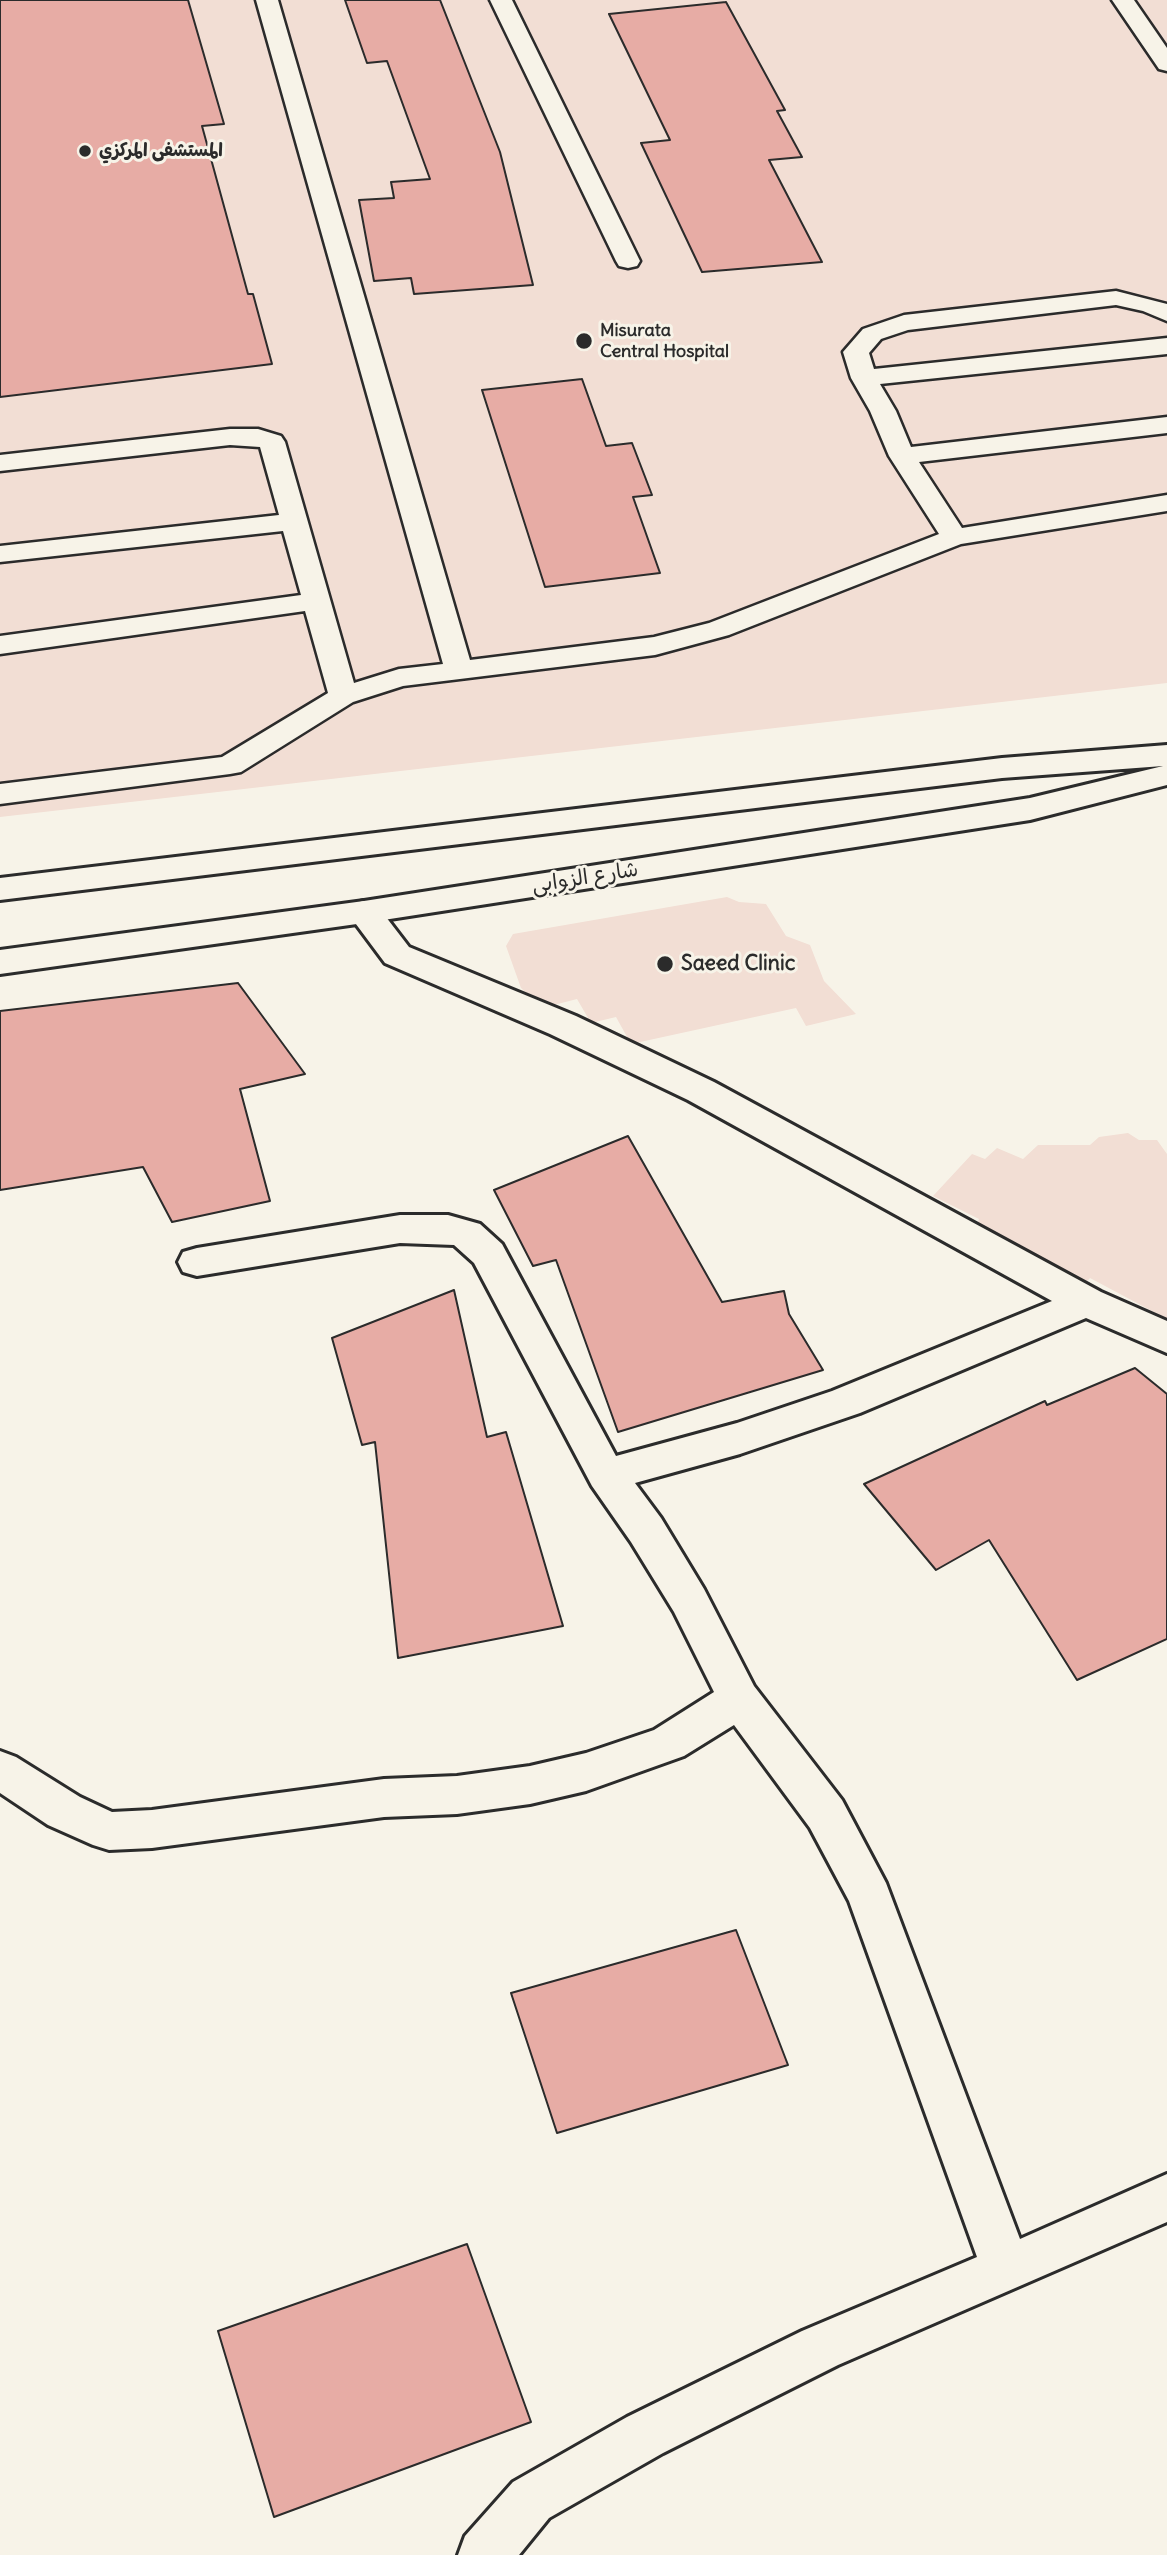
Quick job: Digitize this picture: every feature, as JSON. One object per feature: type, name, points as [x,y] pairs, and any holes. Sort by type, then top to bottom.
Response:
[{"type":"street","points":[[0,889],[1002,768],[1167,755]]},
{"type":"street","name":"شارع الزوابى","points":[[0,962],[364,912],[1030,808],[1167,775]]},
{"type":"street","points":[[364,912],[397,955],[563,1025],[701,1091],[1087,1302],[1167,1338]]},
{"type":"street","points":[[197,1262],[400,1229],[448,1228],[467,1234],[488,1254],[606,1475],[646,1530],[689,1601],[738,1699],[826,1814],[870,1897],[1006,2268]]},
{"type":"street","points":[[606,1475],[740,1438],[846,1402],[1087,1302]]},
{"type":"street","points":[[0,1770],[64,1811],[109,1831],[152,1829],[384,1798],[457,1795],[530,1786],[586,1772],[669,1743],[738,1699]]},
{"type":"street","points":[[484,2555],[531,2500],[645,2435],[820,2348],[1132,2215],[1167,2197]]},
{"type":"lane","points":[[267,0],[459,671]]},
{"type":"lane","points":[[501,0],[628,261]]},
{"type":"lane","points":[[1123,0],[1167,64]]},
{"type":"lane","points":[[955,537],[902,456],[883,411],[863,378],[856,352],[872,334],[904,323],[1116,298],[1150,305],[1167,313]]},
{"type":"lane","points":[[863,378],[1167,346]]},
{"type":"lane","points":[[902,456],[1167,425]]},
{"type":"lane","points":[[0,463],[230,437],[258,437],[272,442],[343,696]]},
{"type":"lane","points":[[0,794],[230,765],[343,696],[399,678],[655,646],[707,632],[955,537],[1167,503]]},
{"type":"lane","points":[[0,554],[294,522]]},
{"type":"lane","points":[[0,645],[317,601]]},
{"type":"shaded area","name":"Misurata Central Hospital","points":[[0,0],[1167,0],[1167,683],[0,817]]},
{"type":"shaded area","name":"Saeed Clinic","points":[[727,897],[739,902],[766,904],[786,936],[810,945],[824,981],[856,1014],[806,1026],[796,1008],[631,1044],[616,1017],[591,1023],[577,999],[542,1008],[521,988],[506,946],[513,934]]},
{"type":"shaded area","points":[[1128,1133],[1139,1140],[1157,1140],[1167,1154],[1167,1319],[1090,1278],[1079,1290],[973,1234],[979,1219],[933,1196],[972,1154],[985,1159],[997,1148],[1023,1159],[1038,1145],[1090,1145],[1099,1137]]},
{"type":"building","points":[[0,0],[188,0],[224,124],[202,126],[248,294],[253,294],[272,364],[0,397]]},
{"type":"building","points":[[345,0],[440,0],[500,152],[533,285],[414,294],[411,278],[374,281],[359,200],[394,198],[391,182],[430,179],[387,61],[367,63]]},
{"type":"building","points":[[726,2],[785,110],[777,111],[802,157],[769,160],[822,262],[702,272],[641,143],[670,140],[609,14]]},
{"type":"building","points":[[582,379],[606,446],[632,443],[652,495],[633,497],[660,573],[545,587],[482,390]]},
{"type":"building","points":[[238,983],[305,1074],[240,1089],[270,1201],[172,1222],[143,1167],[0,1190],[0,1011]]},
{"type":"building","points":[[628,1136],[722,1302],[784,1291],[789,1314],[823,1370],[618,1432],[556,1260],[533,1266],[494,1190]]},
{"type":"building","points":[[454,1290],[487,1437],[506,1432],[563,1626],[398,1658],[375,1442],[362,1445],[332,1338]]},
{"type":"building","points":[[1135,1368],[1167,1394],[1167,1639],[1077,1680],[989,1540],[936,1570],[864,1484],[1045,1401],[1047,1405]]},
{"type":"building","points":[[736,1930],[788,2065],[557,2133],[511,1993]]},
{"type":"building","points":[[467,2244],[531,2422],[274,2517],[218,2331]]},
{"type":"place","name":"المستشفى المركزي","points":[[85,151]]},
{"type":"place","name":"Misurata Central Hospital","points":[[584,341]]},
{"type":"place","name":"Saeed Clinic","points":[[665,964]]}]
